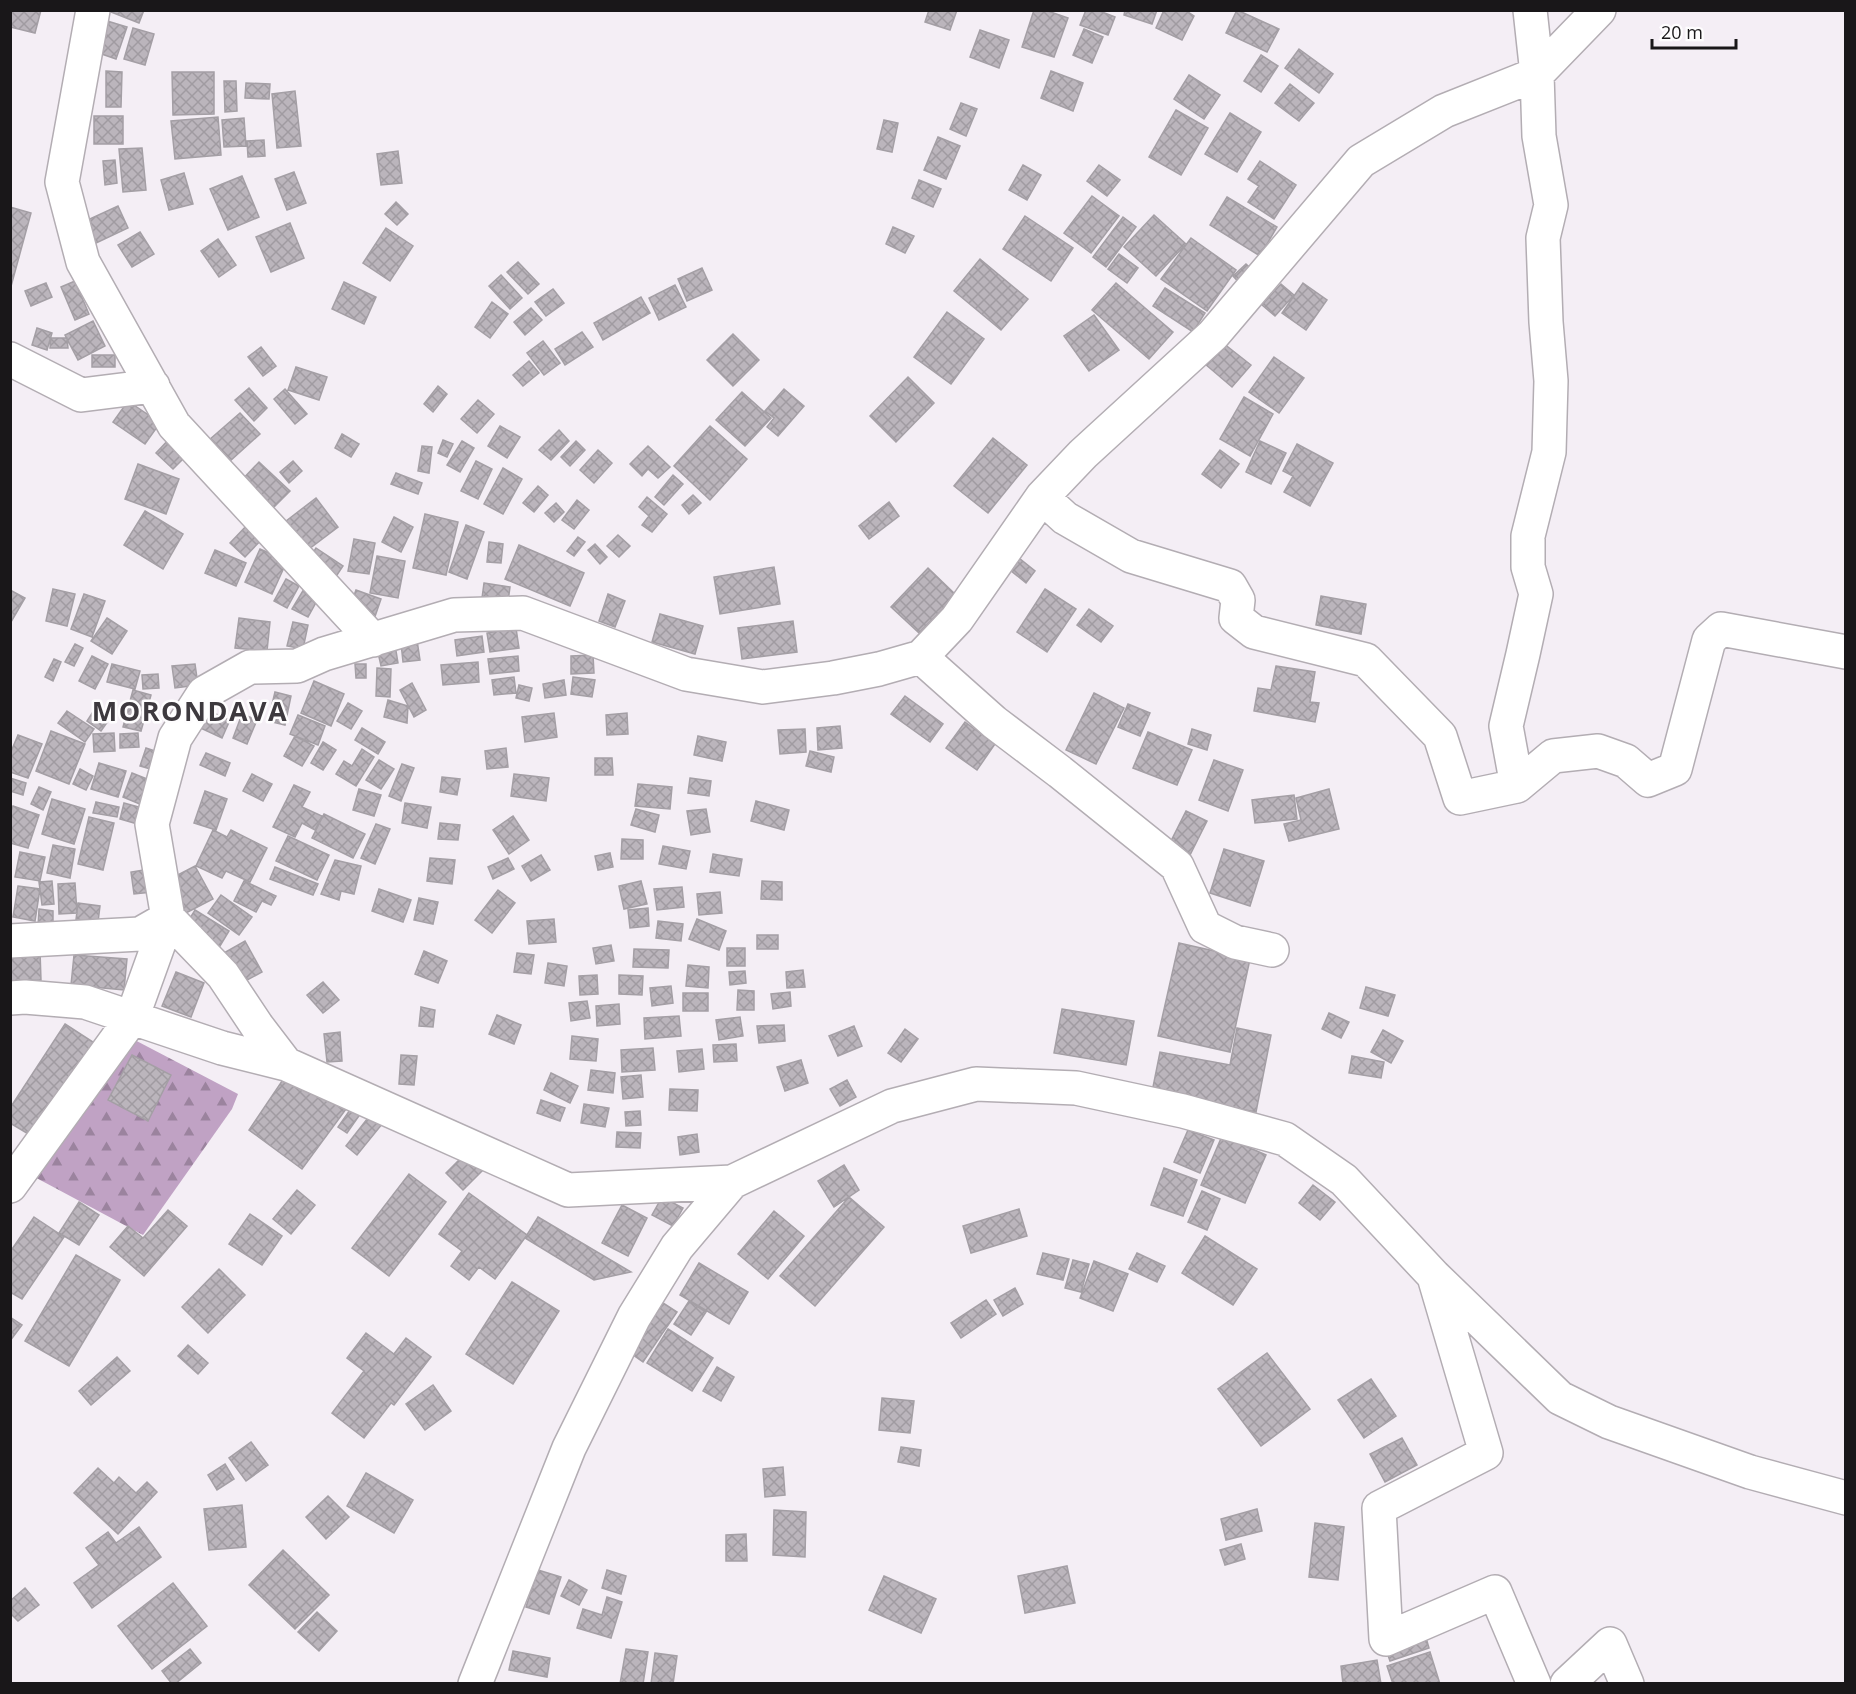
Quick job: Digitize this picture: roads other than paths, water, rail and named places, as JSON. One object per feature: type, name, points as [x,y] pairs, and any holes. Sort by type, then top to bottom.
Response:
[{"type":"street","points":[[93,10],[62,182],[83,262],[174,425],[373,640]]},
{"type":"street","points":[[1517,786],[1506,726],[1536,594],[1528,567],[1528,536],[1549,452],[1551,381],[1543,238],[1551,204],[1539,136],[1538,74],[1530,10]]},
{"type":"street","points":[[10,1186],[132,1018],[168,918],[152,825],[175,738],[204,693],[250,667],[297,666],[324,654],[454,615],[523,613],[686,674],[763,687],[833,678],[879,669],[921,657],[957,619],[1042,497],[1083,454],[1213,335],[1361,160],[1444,111],[1538,74],[1599,10]]},
{"type":"street","points":[[10,359],[81,395],[153,386]]},
{"type":"street","points":[[1042,497],[1065,518],[1131,556],[1230,586],[1238,600],[1236,618],[1254,632],[1366,660],[1440,736],[1460,798],[1517,786],[1553,756],[1598,751],[1626,761],[1648,780],[1675,769],[1709,640],[1721,629],[1845,652]]},
{"type":"street","points":[[921,657],[994,722],[1177,866],[1205,927],[1235,942],[1272,950]]},
{"type":"street","points":[[10,941],[140,934],[168,918]]},
{"type":"street","points":[[168,918],[223,975],[286,1064]]},
{"type":"street","points":[[10,998],[26,997],[85,1002],[222,1048],[286,1064],[568,1190],[732,1182],[892,1106],[976,1084],[1077,1088],[1183,1111],[1285,1139],[1344,1180],[1434,1276],[1560,1398],[1609,1422],[1750,1472],[1845,1498]]},
{"type":"street","points":[[475,1683],[568,1448],[634,1317],[677,1248],[732,1182]]},
{"type":"street","points":[[1434,1276],[1486,1453],[1379,1509],[1386,1639],[1495,1592],[1534,1683]]},
{"type":"street","points":[[1567,1683],[1610,1644],[1627,1683]]},
{"type":"district","name":"MORONDAVA","points":[[190,712]]}]
